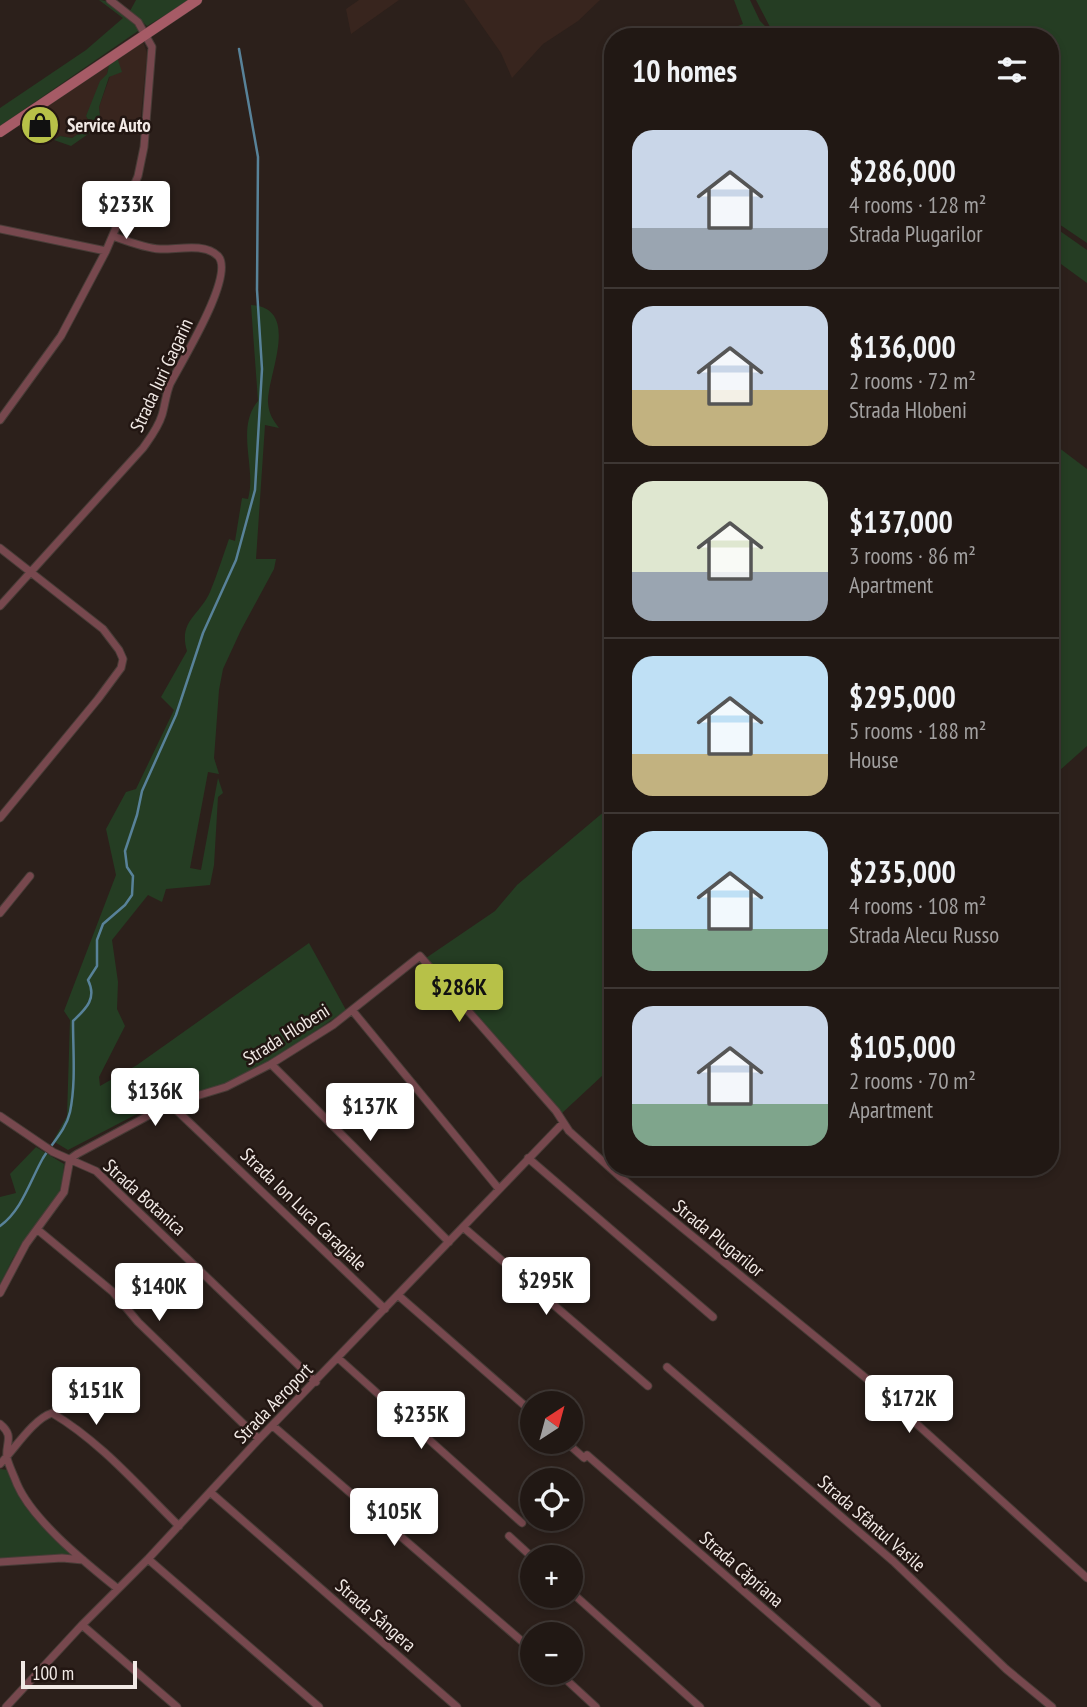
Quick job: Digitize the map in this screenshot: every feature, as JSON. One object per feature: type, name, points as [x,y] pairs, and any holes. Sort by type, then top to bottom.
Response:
[{"type":"main road","points":[[0,132],[197,0]]},
{"type":"street","points":[[0,419],[61,336],[106,251],[138,176],[152,47],[150,31],[110,0]]},
{"type":"street","points":[[0,229],[106,251]]},
{"type":"street","name":"Strada Iuri Gagarin","points":[[0,606],[143,448],[156,430],[162,416],[166,393],[199,334],[217,290],[221,262],[218,256],[207,250],[157,249],[113,236]]},
{"type":"street","points":[[0,548],[103,629],[123,659],[121,668],[98,699],[0,818]]},
{"type":"street","points":[[0,913],[30,876]]},
{"type":"street","name":"Strada Plugarilor","points":[[352,1010],[420,956],[556,1111],[569,1131],[604,1162]]},
{"type":"street","points":[[352,1010],[499,1189]]},
{"type":"street","name":"Strada Hlobeni","points":[[70,1159],[170,1104],[226,1087],[271,1064],[333,1026],[352,1010]]},
{"type":"street","points":[[271,1064],[449,1242]]},
{"type":"street","name":"Strada Ion Luca Caragiale","points":[[170,1104],[386,1309]]},
{"type":"street","name":"Strada Botanica","points":[[0,1116],[53,1152],[96,1171],[316,1382]]},
{"type":"street","name":"Strada Aeroport","points":[[11,1706],[82,1625],[563,1123]]},
{"type":"street","points":[[528,1158],[713,1317]]},
{"type":"street","points":[[0,1293],[13,1266],[64,1192],[70,1159]]},
{"type":"street","name":"Strada Plugarilor","points":[[620,1176],[867,1379],[1087,1578]]},
{"type":"street","points":[[463,1227],[648,1387]]},
{"type":"street","points":[[38,1230],[113,1292],[133,1317],[259,1440]]},
{"type":"street","points":[[399,1296],[520,1402]]},
{"type":"street","points":[[338,1358],[520,1521]]},
{"type":"street","name":"Strada Sfântul Vasile","points":[[667,1367],[893,1561],[1006,1669],[1052,1707]]},
{"type":"street","points":[[0,1464],[35,1425],[52,1413],[111,1459],[179,1526]]},
{"type":"street","points":[[0,1424],[9,1433],[7,1457],[26,1500],[83,1560],[118,1589]]},
{"type":"street","points":[[273,1426],[520,1640]]},
{"type":"street","name":"Strada Căpriana","points":[[583,1454],[877,1707]]},
{"type":"street","name":"Strada Sângera","points":[[209,1492],[457,1707]]},
{"type":"street","points":[[509,1536],[520,1546]]},
{"type":"street","points":[[0,1562],[62,1558],[83,1560]]},
{"type":"street","points":[[148,1559],[319,1707]]},
{"type":"street","points":[[583,1603],[700,1707]]},
{"type":"street","points":[[82,1625],[177,1707]]},
{"type":"street","points":[[572,1685],[596,1707]]},
{"type":"shaded area","points":[[359,0],[399,0],[351,34],[346,9]]},
{"type":"shaded area","points":[[464,0],[600,0],[578,21],[543,44],[512,78],[501,53]]},
{"type":"shaded area","points":[[142,39],[147,53],[139,135],[92,131],[101,125],[99,107],[117,57]]},
{"type":"shaded area","points":[[110,61],[107,74],[86,116],[91,125],[72,138],[60,136],[48,143],[42,142],[34,132],[25,136],[17,123]]},
{"type":"green space","points":[[99,0],[120,10],[138,26],[138,31],[0,126],[0,108],[86,50],[123,18]]},
{"type":"green space","points":[[136,0],[190,0],[147,26],[130,11]]},
{"type":"green space","points":[[734,0],[750,0],[760,21],[767,28],[738,26],[743,24]]},
{"type":"green space","points":[[756,0],[1087,0],[1087,243],[1059,224],[1059,28],[770,27]]},
{"type":"green space","points":[[117,57],[122,72],[109,77],[99,107],[101,125],[71,146],[54,140],[60,136],[72,138],[91,125],[86,116],[100,81],[107,74],[110,61]]},
{"type":"green space","points":[[1059,230],[1087,250],[1087,283],[1059,263]]},
{"type":"green space","points":[[251,305],[266,309],[275,318],[279,330],[268,403],[279,428],[265,425],[256,559],[276,559],[274,569],[223,669],[214,758],[219,774],[208,772],[190,868],[201,870],[218,778],[223,793],[218,797],[214,865],[210,885],[166,889],[162,902],[148,895],[112,940],[118,982],[117,1009],[125,1026],[99,1077],[100,1086],[137,1065],[309,943],[346,1010],[272,1061],[224,1086],[158,1103],[68,1150],[53,1141],[67,1116],[70,1020],[64,1011],[116,875],[106,829],[126,792],[136,789],[174,710],[161,697],[187,651],[185,632],[188,625],[210,592],[229,539],[235,541],[242,498],[248,499],[248,424],[258,401]]},
{"type":"green space","points":[[1059,448],[1087,469],[1087,746],[1059,771]]},
{"type":"green space","points":[[604,812],[604,1074],[561,1114],[426,958],[495,911],[517,885]]},
{"type":"green space","points":[[36,1147],[64,1164],[62,1187],[13,1258],[0,1285],[0,1197],[16,1193],[10,1174]]},
{"type":"green space","points":[[0,1469],[8,1470],[17,1489],[75,1556],[0,1560]]},
{"type":"waterway","points":[[0,1226],[20,1204],[43,1158],[68,1119],[74,1078],[73,1021],[91,997],[88,980],[97,966],[97,940],[103,924],[125,905],[132,895],[133,876],[127,867],[125,851],[142,791],[176,715],[203,633],[236,560],[255,490],[262,369],[257,290],[258,157],[239,49]]},
{"type":"place","name":"Service Auto","points":[[40,125]]}]
